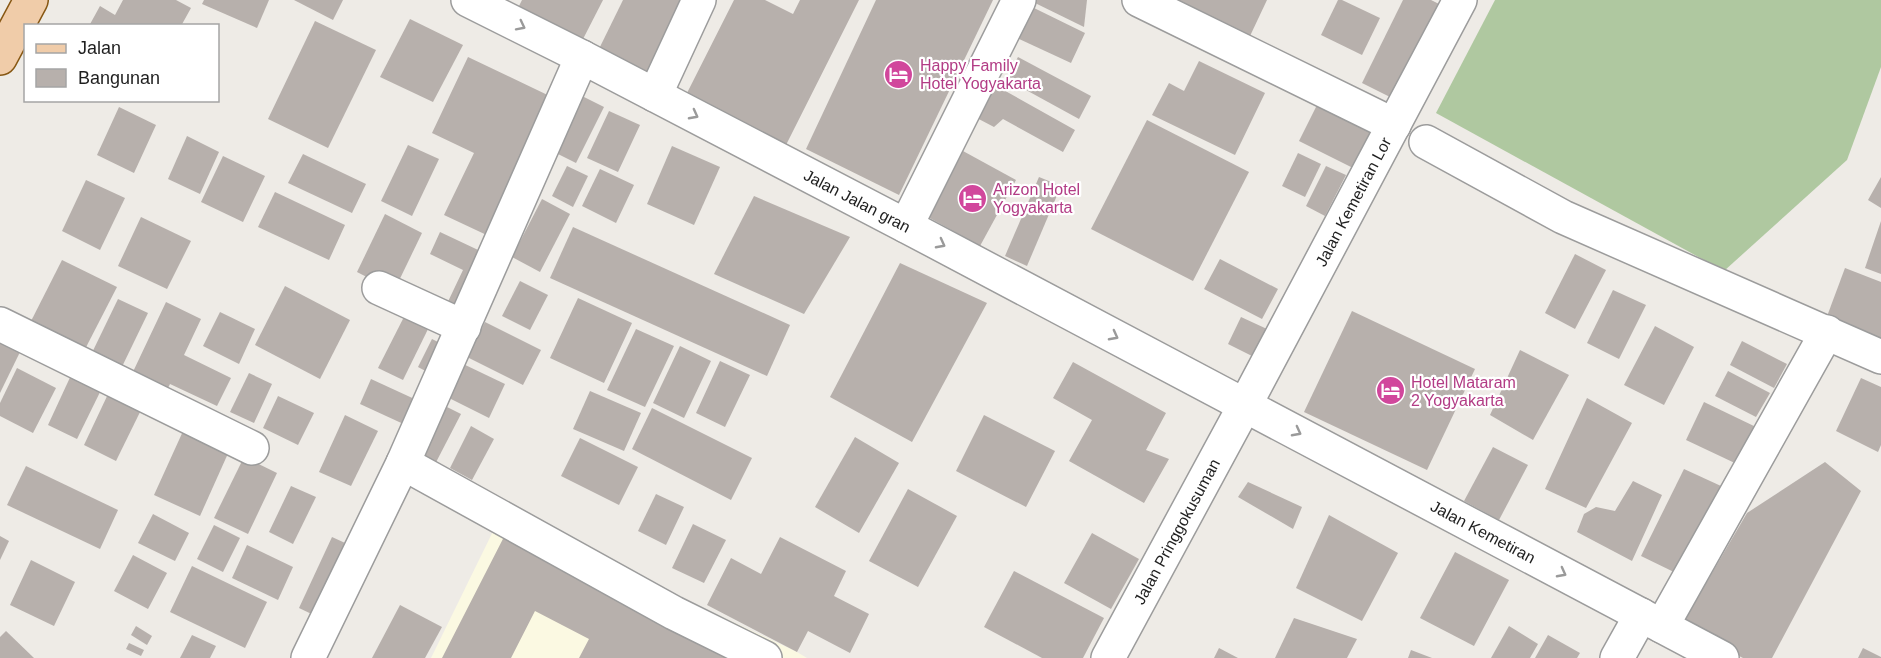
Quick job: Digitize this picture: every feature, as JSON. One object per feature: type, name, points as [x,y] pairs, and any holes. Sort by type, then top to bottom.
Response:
[{"type":"main road","points":[[0,58],[32,0]]},
{"type":"street","name":"Jalan Jalan gran","points":[[468,0],[655,95],[1245,405]]},
{"type":"street","points":[[655,95],[699,0]]},
{"type":"street","points":[[906,226],[1019,0]]},
{"type":"street","points":[[1139,0],[1394,125]]},
{"type":"street","name":"Jalan Kemetiran Lor","points":[[1245,405],[1460,0]]},
{"type":"street","points":[[308,658],[404,464],[582,57]]},
{"type":"street","points":[[1426,142],[1563,217],[1881,357]]},
{"type":"street","points":[[380,288],[464,327]]},
{"type":"street","points":[[0,324],[252,448]]},
{"type":"street","points":[[1617,658],[1651,620],[1827,332]]},
{"type":"street","name":"Jalan Kemetiran","points":[[1245,405],[1722,658]]},
{"type":"street","name":"Jalan Pringgokusuman","points":[[1108,658],[1245,405]]},
{"type":"street","points":[[404,464],[674,613],[765,658]]},
{"type":"shaded area","points":[[502,513],[797,652],[807,658],[431,658]]},
{"type":"green space","points":[[1495,0],[1881,0],[1881,67],[1847,160],[1724,271],[1436,113]]},
{"type":"building","points":[[123,0],[176,0],[191,8],[182,24],[90,24],[100,6],[115,15]]},
{"type":"building","points":[[204,0],[269,0],[257,28],[202,4]]},
{"type":"building","points":[[294,0],[343,0],[333,20]]},
{"type":"building","points":[[522,0],[603,0],[581,43],[517,10]]},
{"type":"building","points":[[623,0],[689,0],[649,81],[596,55]]},
{"type":"building","points":[[734,0],[765,0],[793,14],[800,0],[859,0],[786,145],[686,95]]},
{"type":"building","name":"Happy Family Hotel Yogyakarta","points":[[876,0],[993,0],[899,195],[806,149]]},
{"type":"building","points":[[1034,0],[1087,0],[1084,27],[1033,2]]},
{"type":"building","points":[[1173,0],[1267,0],[1250,36]]},
{"type":"building","points":[[1338,0],[1380,18],[1362,55],[1321,35]]},
{"type":"building","points":[[1403,0],[1431,0],[1445,7],[1398,101],[1362,83]]},
{"type":"building","points":[[1032,7],[1085,33],[1071,63],[1017,38]]},
{"type":"building","points":[[410,19],[463,45],[433,102],[380,77]]},
{"type":"building","points":[[315,21],[376,50],[328,148],[268,119]]},
{"type":"building","points":[[468,57],[558,100],[493,238],[444,215],[474,153],[432,133]]},
{"type":"building","points":[[1018,57],[1091,96],[1079,119],[1006,79]]},
{"type":"building","points":[[1199,61],[1265,93],[1235,155],[1152,115],[1169,83],[1184,91]]},
{"type":"building","points":[[991,83],[1075,130],[1063,152],[1003,119],[994,127],[973,116]]},
{"type":"building","points":[[578,94],[604,107],[576,163],[550,150]]},
{"type":"building","points":[[1320,99],[1381,128],[1359,171],[1299,141]]},
{"type":"building","points":[[119,107],[156,125],[134,173],[97,155]]},
{"type":"building","points":[[609,111],[640,125],[618,172],[587,158]]},
{"type":"building","points":[[1147,120],[1249,172],[1193,281],[1091,229]]},
{"type":"building","points":[[187,136],[219,152],[200,194],[168,179]]},
{"type":"building","points":[[408,145],[439,159],[412,216],[381,201]]},
{"type":"building","points":[[672,146],[720,167],[694,225],[647,204]]},
{"type":"building","name":"Arizon Hotel Yogyakarta","points":[[963,151],[1016,180],[980,246],[928,217]]},
{"type":"building","points":[[1298,153],[1321,164],[1305,197],[1282,186]]},
{"type":"building","points":[[303,154],[366,184],[352,213],[288,183]]},
{"type":"building","points":[[223,156],[265,176],[243,222],[201,202]]},
{"type":"building","points":[[567,166],[588,176],[573,207],[552,196]]},
{"type":"building","points":[[1326,166],[1346,175],[1325,216],[1306,206]]},
{"type":"building","points":[[600,169],[634,185],[616,223],[582,206]]},
{"type":"building","points":[[1039,177],[1061,186],[1027,266],[1005,256]]},
{"type":"building","points":[[1881,177],[1881,208],[1868,200]]},
{"type":"building","points":[[86,180],[125,198],[100,250],[62,231]]},
{"type":"building","points":[[275,192],[345,225],[329,260],[258,227]]},
{"type":"building","points":[[754,196],[850,237],[804,314],[714,274]]},
{"type":"building","points":[[542,199],[570,214],[540,272],[512,257]]},
{"type":"building","points":[[385,214],[422,233],[394,291],[357,272]]},
{"type":"building","points":[[141,217],[191,241],[167,289],[118,266]]},
{"type":"building","points":[[1881,221],[1881,274],[1865,268]]},
{"type":"building","points":[[573,227],[790,325],[767,376],[550,278]]},
{"type":"building","points":[[440,232],[493,257],[464,320],[444,310],[463,270],[430,254]]},
{"type":"building","points":[[1575,254],[1606,270],[1575,329],[1545,313]]},
{"type":"building","points":[[1220,259],[1278,289],[1262,319],[1204,289]]},
{"type":"building","points":[[62,260],[117,287],[81,357],[26,331]]},
{"type":"building","points":[[900,263],[987,303],[912,442],[830,397]]},
{"type":"building","points":[[1845,268],[1881,282],[1881,342],[1826,319]]},
{"type":"building","points":[[520,281],[548,295],[530,330],[502,316]]},
{"type":"building","points":[[285,286],[350,320],[320,379],[255,345]]},
{"type":"building","points":[[1613,290],[1646,305],[1619,359],[1587,343]]},
{"type":"building","points":[[578,298],[632,323],[604,383],[550,358]]},
{"type":"building","points":[[118,299],[148,313],[118,375],[88,361]]},
{"type":"building","points":[[166,302],[201,319],[184,355],[231,378],[217,406],[170,384],[166,392],[131,376]]},
{"type":"building","points":[[407,311],[431,323],[403,380],[378,368]]},
{"type":"building","name":"Hotel Mataram 2 Yogyakarta","points":[[1352,311],[1475,369],[1427,470],[1304,412]]},
{"type":"building","points":[[220,312],[255,329],[239,364],[203,346]]},
{"type":"building","points":[[1241,317],[1267,329],[1254,357],[1228,344]]},
{"type":"building","points":[[485,322],[541,350],[523,385],[467,357]]},
{"type":"building","points":[[1655,326],[1694,347],[1664,405],[1624,385]]},
{"type":"building","points":[[636,329],[674,346],[645,407],[607,390]]},
{"type":"building","points":[[432,339],[448,347],[433,375],[418,367]]},
{"type":"building","points":[[1742,341],[1787,364],[1774,388],[1730,365]]},
{"type":"building","points":[[0,342],[20,352],[0,393]]},
{"type":"building","points":[[680,346],[711,361],[684,418],[653,403]]},
{"type":"building","points":[[1520,350],[1569,375],[1533,440],[1490,415]]},
{"type":"building","points":[[720,361],[750,375],[725,427],[696,413]]},
{"type":"building","points":[[459,362],[505,384],[489,418],[443,395]]},
{"type":"building","points":[[1073,362],[1166,413],[1146,450],[1169,459],[1144,503],[1069,461],[1092,420],[1053,398]]},
{"type":"building","points":[[17,368],[56,388],[33,433],[0,416],[0,403]]},
{"type":"building","points":[[73,371],[103,386],[77,439],[48,425]]},
{"type":"building","points":[[1728,371],[1770,393],[1756,417],[1715,396]]},
{"type":"building","points":[[249,373],[272,384],[254,423],[230,412]]},
{"type":"building","points":[[1861,378],[1881,387],[1881,445],[1878,452],[1836,431]]},
{"type":"building","points":[[371,379],[421,402],[410,427],[360,404]]},
{"type":"building","points":[[590,391],[641,413],[624,451],[573,429]]},
{"type":"building","points":[[109,392],[142,408],[116,461],[84,445]]},
{"type":"building","points":[[278,396],[314,413],[298,445],[263,428]]},
{"type":"building","points":[[1587,398],[1632,423],[1586,508],[1545,489]]},
{"type":"building","points":[[1704,402],[1756,427],[1739,465],[1686,440]]},
{"type":"building","points":[[441,404],[461,414],[432,470],[412,459]]},
{"type":"building","points":[[652,408],[752,458],[731,500],[632,449]]},
{"type":"building","points":[[345,415],[378,431],[351,486],[319,472]]},
{"type":"building","points":[[984,415],[1055,451],[1026,507],[956,471]]},
{"type":"building","points":[[471,426],[494,439],[472,480],[450,468]]},
{"type":"building","points":[[184,429],[230,449],[200,516],[154,495]]},
{"type":"building","points":[[855,437],[899,463],[859,533],[815,507]]},
{"type":"building","points":[[580,438],[638,467],[619,505],[561,476]]},
{"type":"building","points":[[1493,447],[1528,465],[1499,520],[1464,501]]},
{"type":"building","points":[[244,457],[277,473],[248,534],[214,518]]},
{"type":"building","points":[[1825,462],[1861,491],[1772,658],[1743,658],[1681,626],[1747,513]]},
{"type":"building","points":[[26,466],[118,510],[100,549],[7,505]]},
{"type":"building","points":[[1684,469],[1721,486],[1678,574],[1641,556]]},
{"type":"building","points":[[1633,481],[1662,495],[1632,561],[1577,532],[1584,514],[1596,507],[1615,511]]},
{"type":"building","points":[[1248,482],[1302,507],[1293,529],[1238,497]]},
{"type":"building","points":[[291,486],[316,497],[293,544],[269,532]]},
{"type":"building","points":[[908,489],[957,516],[918,587],[869,561]]},
{"type":"building","points":[[656,494],[684,507],[666,545],[638,531]]},
{"type":"building","points":[[153,514],[189,533],[175,561],[138,543]]},
{"type":"building","points":[[1329,515],[1398,553],[1362,621],[1296,588]]},
{"type":"building","points":[[693,524],[726,540],[704,583],[672,568]]},
{"type":"building","points":[[214,525],[240,538],[223,572],[197,559]]},
{"type":"building","points":[[507,531],[755,658],[579,658],[589,639],[535,611],[511,658],[442,658]]},
{"type":"building","points":[[1092,533],[1139,559],[1111,609],[1064,583]]},
{"type":"building","points":[[0,536],[9,541],[0,560]]},
{"type":"building","points":[[332,537],[356,548],[322,619],[299,608]]},
{"type":"building","points":[[780,537],[846,571],[834,596],[869,614],[850,653],[808,631],[797,652],[707,605],[731,558],[761,574]]},
{"type":"building","points":[[247,545],[293,567],[278,600],[232,578]]},
{"type":"building","points":[[1455,552],[1509,580],[1474,646],[1420,618]]},
{"type":"building","points":[[133,555],[167,573],[148,609],[114,591]]},
{"type":"building","points":[[31,560],[75,582],[54,626],[10,605]]},
{"type":"building","points":[[192,566],[267,602],[245,648],[170,612]]},
{"type":"building","points":[[1014,571],[1104,618],[1083,658],[1042,658],[984,627]]},
{"type":"building","points":[[400,605],[442,627],[425,658],[372,658]]},
{"type":"building","points":[[1294,618],[1357,639],[1347,658],[1275,658]]},
{"type":"building","points":[[136,626],[152,636],[147,645],[131,635]]},
{"type":"building","points":[[1509,626],[1538,644],[1530,658],[1491,658]]},
{"type":"building","points":[[6,631],[34,658],[0,658],[0,637]]},
{"type":"building","points":[[192,635],[216,646],[210,658],[180,658]]},
{"type":"building","points":[[1548,635],[1580,653],[1577,658],[1535,658]]},
{"type":"building","points":[[129,643],[144,650],[141,656],[126,649]]},
{"type":"building","points":[[1219,648],[1238,658],[1214,658]]},
{"type":"building","points":[[1863,648],[1881,657],[1881,658],[1858,658]]},
{"type":"building","points":[[1411,650],[1432,658],[1408,658]]},
{"type":"place","name":"Happy Family Hotel Yogyakarta","points":[[899,74]]},
{"type":"place","name":"Arizon Hotel Yogyakarta","points":[[972,198]]},
{"type":"place","name":"Hotel Mataram 2 Yogyakarta","points":[[1390,391]]}]
